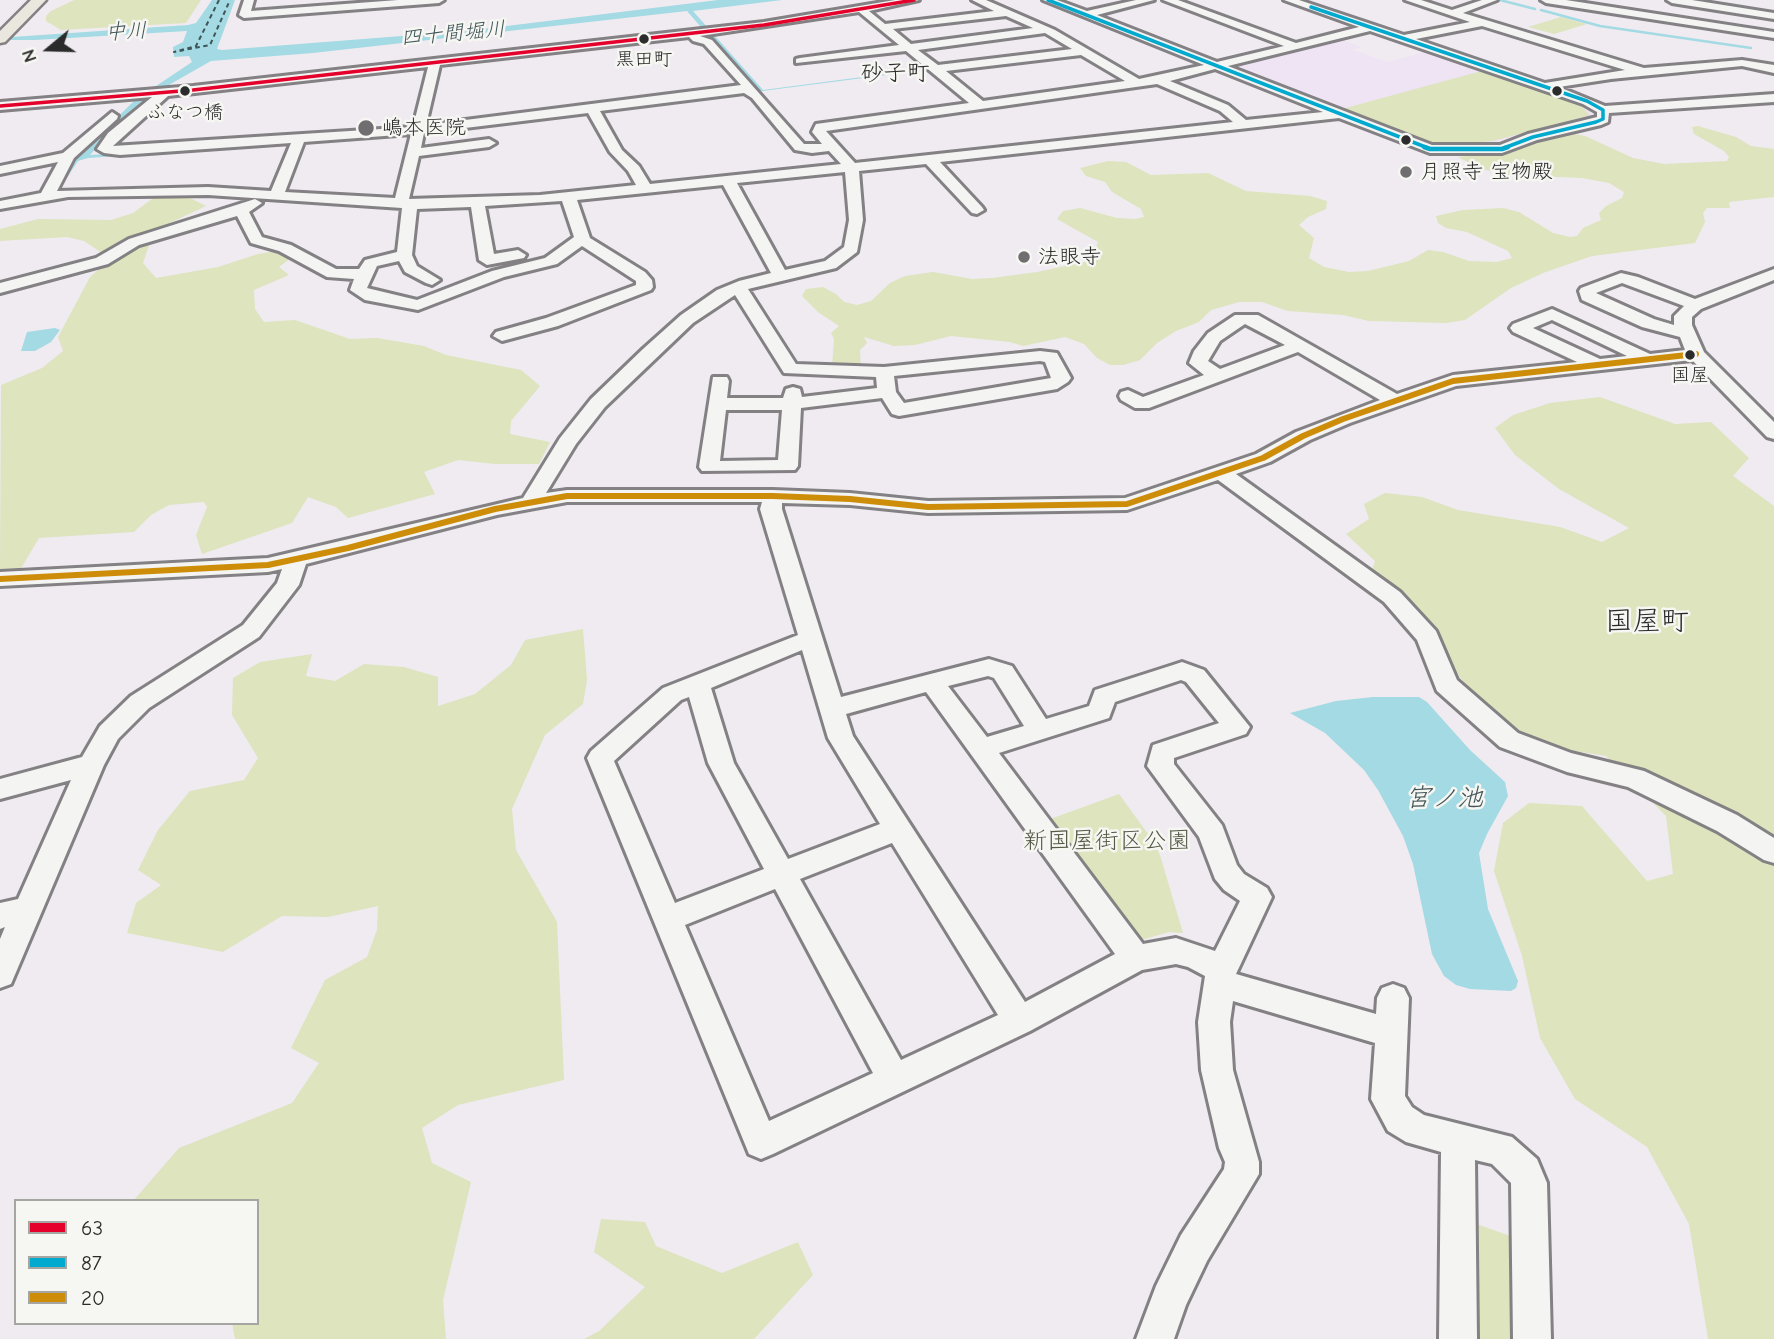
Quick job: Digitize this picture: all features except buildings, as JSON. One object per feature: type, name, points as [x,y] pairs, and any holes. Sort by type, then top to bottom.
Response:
[{"type":"main road","points":[[2,36],[39,0]]},
{"type":"street","points":[[249,0],[244,15],[439,0]]},
{"type":"street","points":[[0,106],[134,96],[702,32],[863,10],[914,0]]},
{"type":"street","points":[[977,0],[1046,30],[1137,83]]},
{"type":"street","points":[[1048,0],[1430,149],[1503,149],[1533,137],[1596,122],[1603,118],[1603,110]]},
{"type":"street","points":[[1086,15],[1149,0]]},
{"type":"street","points":[[1168,0],[1298,47]]},
{"type":"street","points":[[1289,0],[1546,86],[1603,110],[1774,98]]},
{"type":"street","points":[[1410,0],[1643,72]]},
{"type":"street","points":[[1452,13],[1492,0]]},
{"type":"street","points":[[1546,0],[1741,30],[1754,37],[1774,41]]},
{"type":"street","points":[[1672,0],[1774,16]]},
{"type":"street","points":[[1741,30],[1738,27],[1745,0]]},
{"type":"street","points":[[863,10],[979,104]]},
{"type":"street","points":[[884,27],[1008,13]]},
{"type":"street","points":[[1406,38],[1485,23]]},
{"type":"street","points":[[532,500],[567,442],[598,403],[687,319],[723,293],[830,265],[851,249],[856,220],[852,168],[819,132],[821,127],[1158,80],[1373,27]]},
{"type":"street","points":[[800,61],[1046,30]]},
{"type":"street","points":[[702,32],[697,39],[708,42],[800,147],[812,149],[833,146]]},
{"type":"street","points":[[1754,37],[1774,35]]},
{"type":"street","points":[[1562,46],[1588,42]]},
{"type":"street","points":[[936,69],[1084,51]]},
{"type":"street","points":[[1763,51],[1774,63]]},
{"type":"street","points":[[845,55],[856,66],[922,57]]},
{"type":"street","points":[[432,280],[411,269],[404,255],[406,203],[413,153],[435,62]]},
{"type":"street","points":[[1546,86],[1643,72],[1742,63],[1774,69]]},
{"type":"street","points":[[1158,80],[1224,108],[1243,124]]},
{"type":"street","points":[[161,93],[113,136],[104,149],[120,151],[419,133],[748,90]]},
{"type":"street","points":[[47,196],[67,159],[134,96]]},
{"type":"street","points":[[593,111],[617,152],[634,169],[645,188]]},
{"type":"street","points":[[0,205],[68,193],[208,191],[406,203],[478,202],[568,196],[930,160],[1339,114]]},
{"type":"street","points":[[0,288],[102,261],[134,242],[241,211],[274,195],[298,141]]},
{"type":"street","points":[[413,153],[489,143]]},
{"type":"street","points":[[812,149],[831,170]]},
{"type":"street","points":[[0,170],[67,159]]},
{"type":"street","points":[[930,160],[978,210]]},
{"type":"street","points":[[728,180],[780,276]]},
{"type":"street","points":[[502,336],[552,322],[645,287],[639,275],[582,239],[568,196]]},
{"type":"street","points":[[478,202],[487,260],[543,251]]},
{"type":"street","points":[[241,211],[256,240],[285,248],[333,274],[363,274]]},
{"type":"street","points":[[404,255],[372,263],[363,274],[358,290],[371,296],[418,305],[498,274],[551,261],[582,239]]},
{"type":"street","points":[[1774,274],[1695,306],[1683,316],[1685,333],[1696,354],[1774,433]]},
{"type":"street","points":[[1685,333],[1648,323],[1587,296],[1587,291],[1621,278],[1695,306]]},
{"type":"street","points":[[739,287],[790,369],[884,372],[1040,356],[1051,357],[1062,378],[1057,383],[898,410],[887,393],[884,372]]},
{"type":"street","points":[[1598,366],[1519,328],[1552,314],[1649,360]]},
{"type":"street","points":[[1219,376],[1198,363],[1203,351],[1214,337],[1241,319],[1252,319],[1396,401]]},
{"type":"street","points":[[1128,396],[1142,404],[1299,346]]},
{"type":"street","points":[[0,579],[235,568],[296,560],[532,500],[567,496],[773,496],[928,506],[1127,504],[1263,458],[1303,436],[1343,419],[1453,381],[1696,354]]},
{"type":"street","points":[[720,381],[709,467],[788,466],[793,398]]},
{"type":"street","points":[[717,404],[887,393]]},
{"type":"street","points":[[1745,404],[1774,405]]},
{"type":"street","points":[[1222,473],[1392,597],[1415,619],[1427,637],[1446,685],[1509,740],[1567,762],[1635,778],[1727,823],[1774,852]]},
{"type":"street","points":[[773,496],[771,509],[841,738],[1019,1021]]},
{"type":"street","points":[[0,974],[14,913],[109,733],[139,702],[251,631],[288,585],[296,560]]},
{"type":"street","points":[[810,641],[797,643],[672,694],[600,758],[761,1142],[1019,1021],[1136,958],[1176,951],[1194,955],[1220,976],[1392,1033]]},
{"type":"street","points":[[830,709],[933,684],[989,667],[1003,672],[1040,731]]},
{"type":"street","points":[[981,749],[1100,712],[1104,696],[1182,671],[1195,676],[1237,727],[1162,752],[1160,766],[1213,833],[1225,872],[1234,883],[1257,897],[1220,976],[1214,1022],[1217,1070],[1236,1148],[1242,1162],[1241,1174],[1194,1248],[1169,1299],[1155,1339]]},
{"type":"street","points":[[698,684],[721,762],[893,1078]]},
{"type":"street","points":[[933,684],[1136,958]]},
{"type":"street","points":[[0,789],[91,765]]},
{"type":"street","points":[[667,919],[897,830]]},
{"type":"street","points":[[1393,998],[1388,1099],[1393,1109],[1409,1126],[1500,1149],[1525,1171],[1529,1182],[1532,1339]]},
{"type":"street","points":[[1458,1140],[1458,1339]]},
{"type":"shaded area","points":[[1337,38],[1361,47],[1353,50],[1387,62],[1433,50],[1582,102],[1599,115],[1596,119],[1497,147],[1436,146],[1225,66]]},
{"type":"green space","points":[[74,0],[201,0],[186,23],[61,30],[46,21],[46,16],[51,11]]},
{"type":"green space","points":[[1561,17],[1587,24],[1554,34],[1528,27]]},
{"type":"green space","points":[[1485,70],[1578,103],[1590,115],[1493,141],[1440,145],[1342,109]]},
{"type":"green space","points":[[1698,126],[1736,137],[1751,146],[1774,149],[1774,197],[1729,202],[1730,208],[1707,208],[1703,213],[1705,222],[1695,243],[1592,256],[1543,273],[1511,288],[1465,320],[1446,323],[1369,321],[1343,315],[1288,311],[1262,302],[1239,302],[1211,310],[1199,322],[1176,331],[1157,343],[1140,360],[1123,365],[1110,365],[1097,358],[1084,344],[1065,337],[1023,346],[1010,342],[951,336],[915,345],[894,346],[864,337],[867,343],[860,350],[861,369],[832,367],[834,339],[831,333],[839,326],[818,312],[802,296],[806,289],[823,287],[844,302],[857,305],[871,301],[890,283],[905,276],[933,272],[972,279],[992,278],[1088,261],[1098,242],[1057,219],[1063,211],[1080,208],[1117,218],[1144,217],[1141,209],[1112,192],[1105,182],[1086,176],[1080,168],[1108,161],[1126,162],[1151,175],[1208,173],[1246,191],[1310,196],[1327,201],[1326,209],[1308,217],[1299,225],[1314,238],[1309,258],[1324,267],[1349,272],[1368,271],[1409,261],[1428,250],[1469,261],[1497,262],[1512,258],[1508,251],[1467,232],[1446,228],[1438,223],[1436,216],[1463,210],[1503,208],[1519,212],[1553,233],[1570,237],[1577,236],[1583,228],[1601,220],[1599,213],[1622,198],[1624,192],[1609,183],[1582,178],[1509,175],[1481,169],[1458,157],[1504,152],[1540,138],[1569,133],[1585,136],[1633,158],[1664,164],[1727,161],[1729,157],[1724,151],[1694,134],[1692,127]]},
{"type":"green space","points":[[180,193],[206,206],[144,235],[150,243],[143,263],[156,278],[218,267],[258,254],[283,250],[291,258],[279,267],[289,275],[254,290],[255,309],[264,322],[295,320],[350,339],[377,338],[424,346],[446,355],[521,370],[540,386],[511,421],[510,434],[550,442],[539,464],[495,464],[458,460],[424,472],[435,494],[348,518],[336,507],[308,497],[292,523],[202,554],[196,535],[207,507],[204,502],[169,505],[151,515],[134,532],[39,538],[20,570],[0,570],[1,385],[42,368],[63,351],[58,337],[90,277],[111,259],[84,241],[67,237],[0,241],[0,229],[38,219],[111,220],[133,213],[156,196]]},
{"type":"green space","points":[[1600,397],[1675,424],[1711,422],[1749,458],[1733,476],[1774,506],[1774,1339],[1708,1339],[1689,1224],[1647,1147],[1575,1099],[1540,1038],[1522,956],[1494,871],[1503,823],[1529,803],[1582,806],[1647,881],[1673,874],[1666,816],[1606,756],[1538,745],[1470,690],[1448,662],[1429,622],[1372,571],[1375,561],[1346,534],[1369,519],[1364,504],[1385,493],[1422,497],[1458,510],[1560,527],[1602,542],[1629,528],[1559,489],[1515,455],[1495,428],[1513,415],[1550,403]]},
{"type":"green space","points":[[583,629],[587,680],[583,704],[545,735],[512,809],[516,850],[557,922],[564,1080],[458,1105],[422,1128],[432,1163],[471,1182],[443,1300],[446,1339],[235,1339],[232,1325],[259,1325],[259,1199],[135,1199],[179,1148],[292,1103],[319,1063],[291,1048],[325,980],[367,957],[377,930],[378,906],[328,917],[282,916],[223,952],[127,933],[136,903],[161,885],[138,870],[158,830],[190,791],[244,780],[258,758],[232,715],[233,678],[260,662],[312,654],[306,676],[335,681],[364,664],[404,667],[438,677],[438,706],[475,694],[511,665],[525,640]]},
{"type":"green space","name":"新国屋街区公園","points":[[1119,794],[1160,855],[1183,933],[1169,932],[1145,939],[1134,938],[1045,821]]},
{"type":"green space","points":[[601,1219],[645,1222],[656,1246],[722,1273],[798,1242],[813,1275],[754,1339],[584,1339],[599,1331],[645,1287],[594,1252]]},
{"type":"green space","points":[[1468,1221],[1516,1238],[1519,1339],[1468,1339]]},
{"type":"water","points":[[212,0],[235,0],[217,49],[222,50],[466,31],[718,0],[782,0],[693,11],[763,90],[933,69],[421,135],[88,158],[78,161],[60,188],[76,161],[0,175],[77,157],[135,100],[192,62],[189,56],[174,57],[173,47],[183,42],[187,31],[9,40],[12,37],[196,23]],"holes":[[[687,11],[753,87],[425,132],[90,155],[107,136],[160,90],[211,61],[313,53]]]},
{"type":"water","points":[[55,328],[60,330],[51,342],[35,351],[21,351],[27,332]]},
{"type":"water","name":"宮ノ池","points":[[1373,697],[1419,697],[1427,702],[1470,750],[1505,782],[1508,796],[1479,853],[1488,909],[1518,981],[1516,988],[1511,991],[1470,989],[1456,985],[1444,976],[1432,954],[1413,864],[1403,836],[1378,790],[1364,770],[1325,733],[1290,713],[1336,701]]},
{"type":"waterway","points":[[1500,0],[1535,9]]},
{"type":"waterway","points":[[1541,10],[1600,26],[1751,48]]},
{"type":"ferry route","points":[[219,0],[196,46],[174,52],[210,45],[230,0]]},
{"type":"transit line","name":"63","points":[[0,106],[193,90],[764,25],[914,0]]},
{"type":"transit line","name":"87","points":[[1048,0],[1430,149],[1502,149],[1533,137],[1603,119],[1603,110],[1587,101],[1311,7]]},
{"type":"transit line","name":"20","points":[[0,579],[268,565],[348,548],[495,509],[567,496],[773,496],[850,499],[928,507],[1127,504],[1263,458],[1303,436],[1343,419],[1453,381],[1696,354]]},
{"type":"place","name":"黒田町","points":[[644,39]]},
{"type":"place","name":"ふなつ橋","points":[[185,91]]},
{"type":"place","name":"嶋本医院","points":[[366,128]]},
{"type":"place","name":"月照寺 宝物殿","points":[[1406,172]]},
{"type":"place","name":"法眼寺","points":[[1024,257]]},
{"type":"place","name":"国屋","points":[[1690,355]]},
{"type":"district","name":"砂子町","points":[[895,73]]},
{"type":"district","name":"国屋町","points":[[1647,622]]},
{"type":"water label","name":"中川","points":[[126,32]]},
{"type":"water label","name":"四十間堀川","points":[[453,34]]}]
